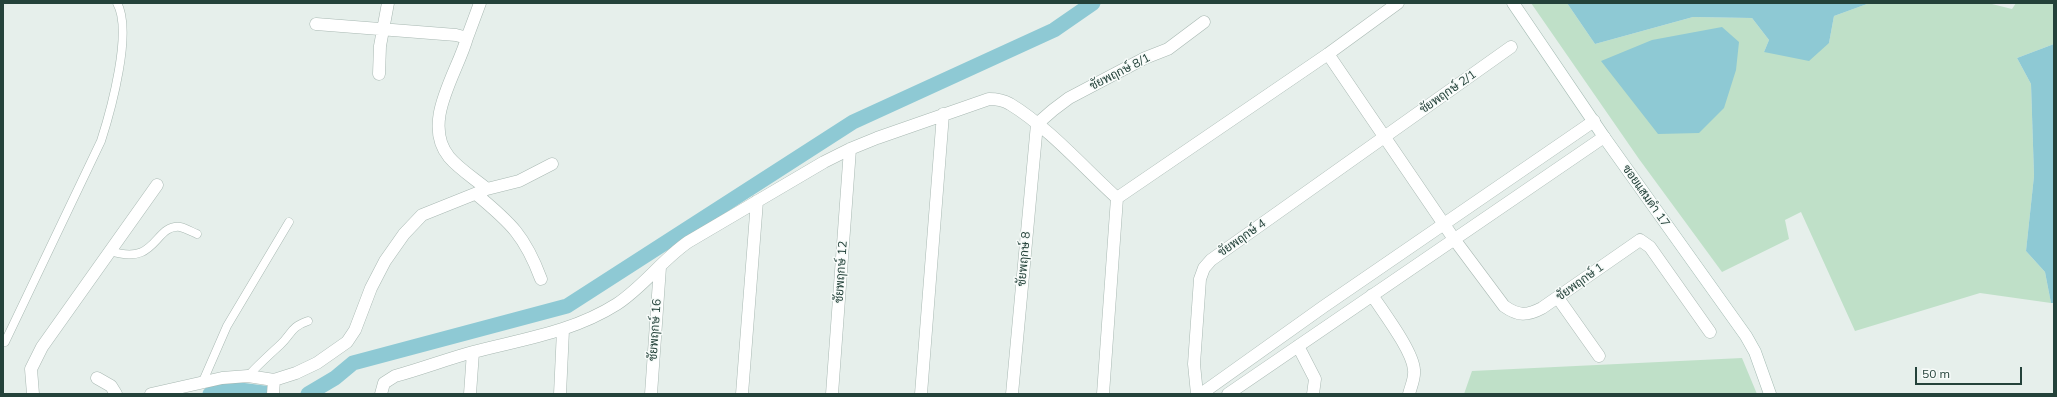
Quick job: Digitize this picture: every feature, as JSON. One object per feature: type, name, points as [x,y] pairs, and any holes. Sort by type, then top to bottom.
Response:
[{"type":"street","points":[[379,74],[380,46],[388,3]]},
{"type":"street","points":[[480,3],[442,104],[438,128],[440,144],[450,158],[516,230],[532,254],[541,279]]},
{"type":"street","points":[[1117,198],[1328,54],[1398,3]]},
{"type":"street","name":"ซอยแสมดำ 17","points":[[1513,3],[1604,137],[1746,336],[1755,352],[1770,394]]},
{"type":"street","name":"ชัยพฤกษ์ 8/1","points":[[1037,124],[1070,98],[1145,58],[1168,49],[1204,22]]},
{"type":"street","points":[[316,24],[383,28],[456,35],[467,38]]},
{"type":"street","name":"ชัยพฤกษ์ 2/1","points":[[1384,137],[1511,47]]},
{"type":"street","name":"ชัยพฤกษ์ 1","points":[[1328,54],[1454,239],[1504,306],[1511,311],[1522,315],[1531,314],[1558,298],[1640,240],[1650,247],[1710,332]]},
{"type":"street","points":[[381,394],[384,383],[395,376],[473,352],[564,330],[616,304],[640,287],[674,252],[688,242],[824,162],[876,138],[943,114],[989,100],[998,99],[1009,104],[1037,124],[1117,198]]},
{"type":"street","points":[[921,394],[943,114]]},
{"type":"street","points":[[1201,394],[1323,307],[1594,121]]},
{"type":"street","name":"ชัยพฤกษ์ 8","points":[[1012,394],[1037,124]]},
{"type":"street","name":"ชัยพฤกษ์ 4","points":[[1197,394],[1194,364],[1200,279],[1204,268],[1211,260],[1384,137]]},
{"type":"street","points":[[1228,394],[1410,268],[1604,137]]},
{"type":"street","name":"ชัยพฤกษ์ 12","points":[[832,394],[850,149]]},
{"type":"street","points":[[151,394],[203,381],[222,378],[248,376],[274,380],[296,373],[317,363],[348,342],[355,330],[371,288],[385,262],[404,234],[422,215],[482,192],[519,181],[552,164]]},
{"type":"street","points":[[1499,185],[1510,201]]},
{"type":"street","points":[[33,394],[31,369],[35,359],[157,186]]},
{"type":"street","points":[[1103,394],[1117,198]]},
{"type":"street","points":[[742,394],[757,201]]},
{"type":"street","points":[[1402,254],[1410,268]]},
{"type":"street","name":"ชัยพฤกษ์ 16","points":[[651,394],[660,267]]},
{"type":"street","points":[[1372,295],[1412,358],[1414,370],[1413,381],[1409,394]]},
{"type":"street","points":[[1558,298],[1599,356]]},
{"type":"street","points":[[1323,307],[1332,322]]},
{"type":"street","points":[[560,394],[564,330]]},
{"type":"street","points":[[1298,346],[1315,379],[1313,394]]},
{"type":"street","points":[[470,394],[473,352]]},
{"type":"street","points":[[97,378],[111,386],[116,394]]},
{"type":"street","points":[[273,394],[274,380]]},
{"type":"lane","points":[[5,342],[101,141],[112,107],[124,32],[117,3]]},
{"type":"lane","points":[[203,381],[228,326],[289,222]]},
{"type":"lane","points":[[111,251],[132,256],[140,253],[152,245],[165,231],[174,227],[181,227],[197,234]]},
{"type":"lane","points":[[248,376],[266,356],[281,344],[292,329],[298,324],[308,321]]},
{"type":"green space","points":[[1531,3],[1567,3],[1595,44],[1693,17],[1752,18],[1769,40],[1764,52],[1829,43],[1834,16],[1867,4],[1988,3],[2012,9],[2016,3],[2054,3],[2054,44],[2017,58],[2031,84],[2034,176],[2026,251],[2045,272],[2051,303],[1980,293],[1855,331],[1801,212],[1785,220],[1789,239],[1722,272],[1639,159]]},
{"type":"green space","points":[[1742,358],[1757,394],[1464,394],[1472,371]]},
{"type":"water","points":[[1567,3],[1877,3],[1867,4],[1834,16],[1829,43],[1809,61],[1764,52],[1769,40],[1752,18],[1693,17],[1595,44]]},
{"type":"water","points":[[1722,27],[1739,42],[1736,70],[1724,108],[1699,133],[1658,134],[1601,61],[1652,40]]},
{"type":"water","points":[[2054,44],[2054,303],[2051,303],[2045,272],[2026,251],[2034,176],[2031,84],[2017,58]]},
{"type":"waterway","points":[[308,394],[335,378],[353,363],[567,306],[853,122],[1054,30],[1093,3]]},
{"type":"waterway","points":[[210,394],[232,389],[271,394]]}]
